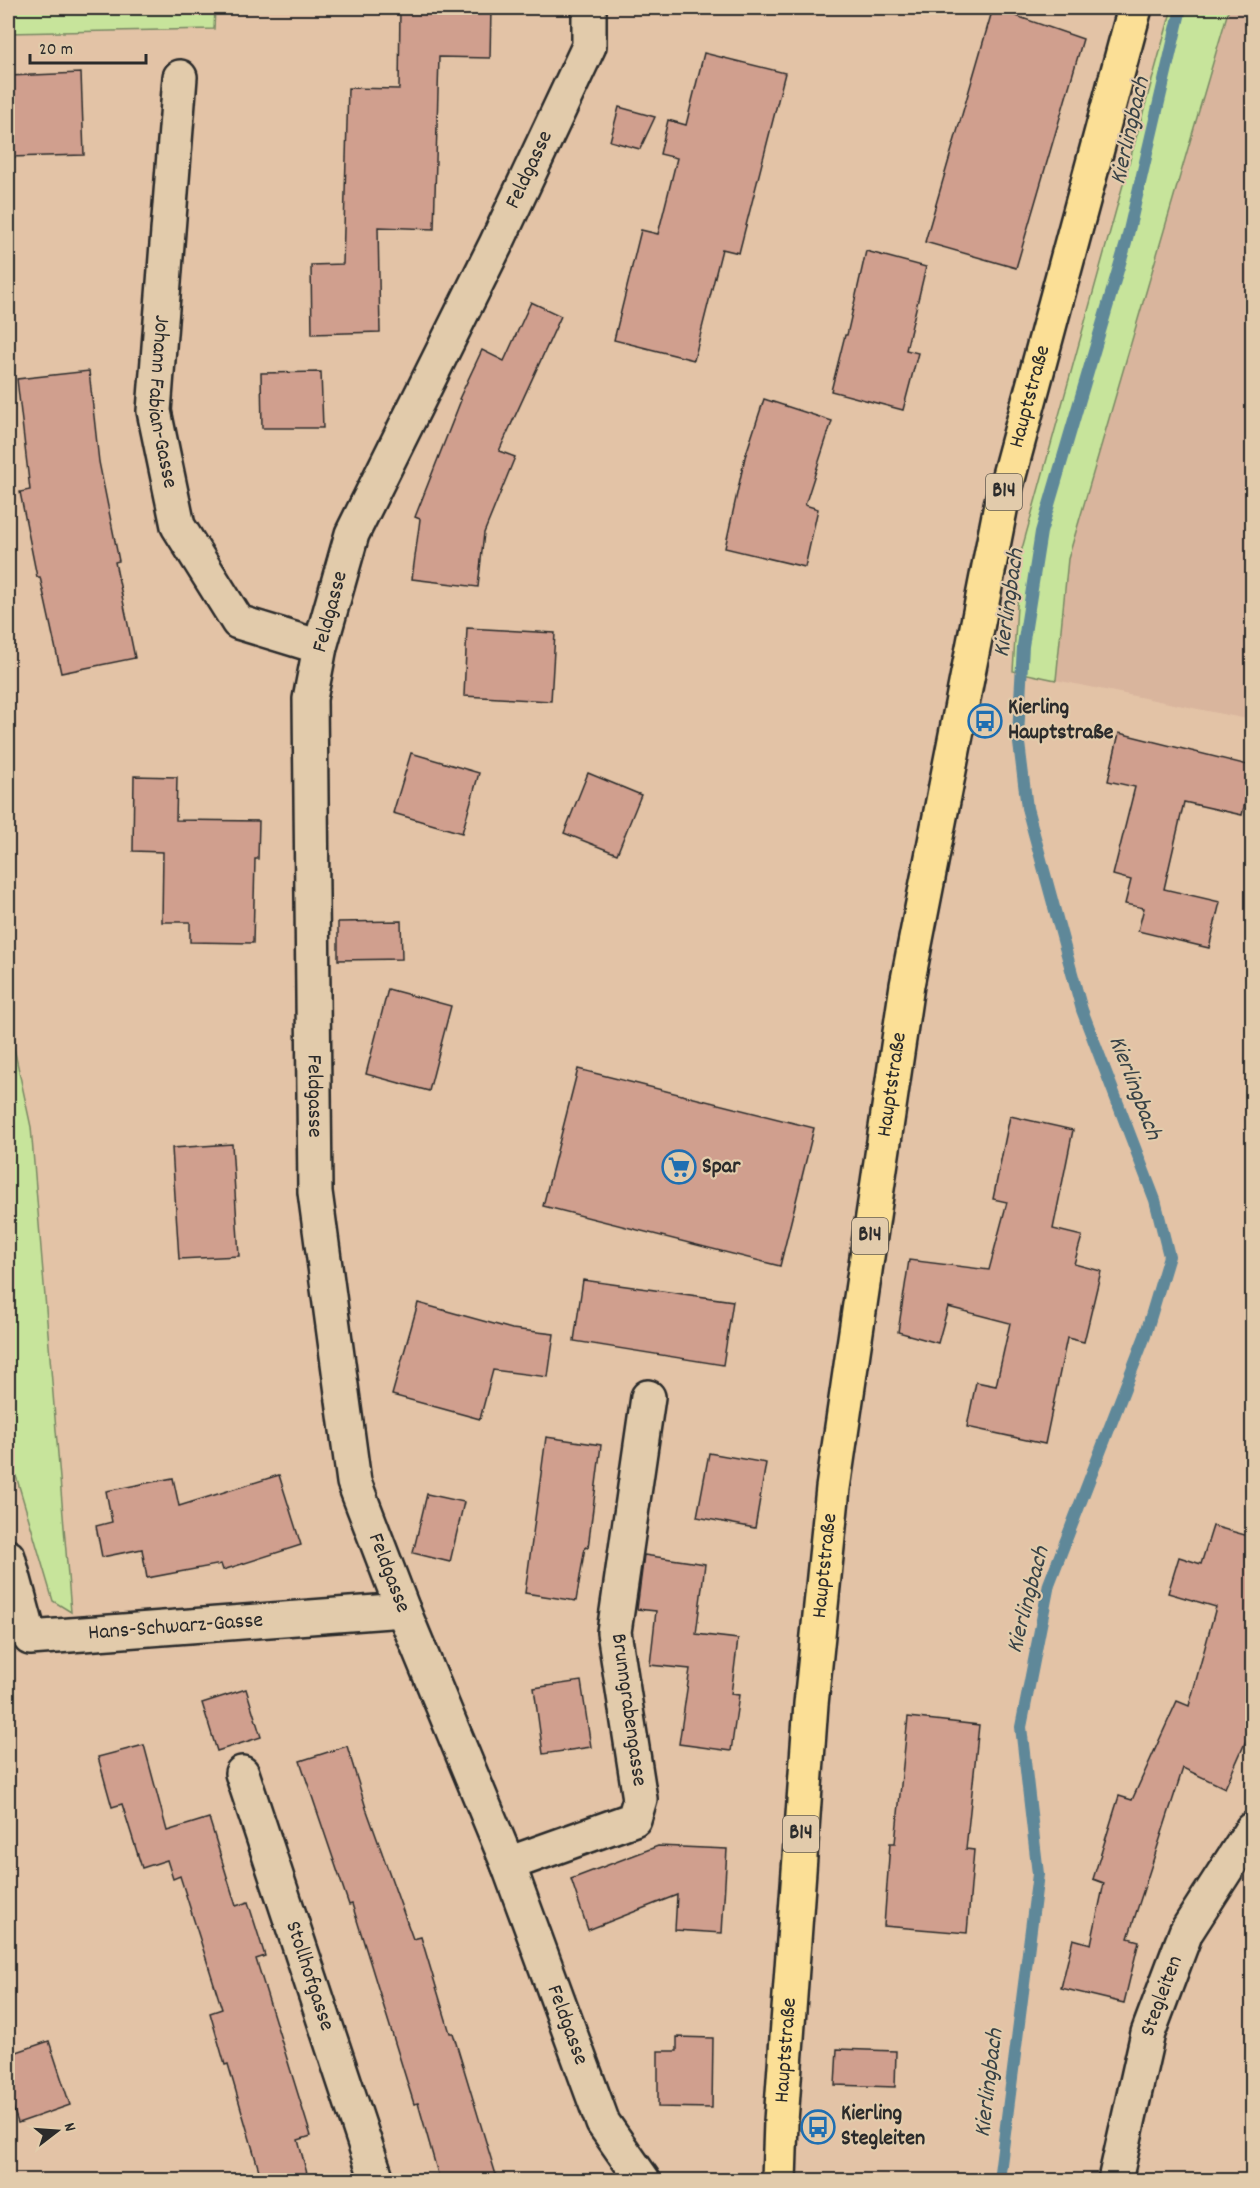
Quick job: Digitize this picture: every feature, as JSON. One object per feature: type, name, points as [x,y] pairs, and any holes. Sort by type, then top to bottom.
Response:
[{"type":"main road","name":"Hauptstraße","points":[[779,2181],[780,2121],[811,1704],[833,1488],[907,985],[1000,505],[1135,8]]},
{"type":"street","name":"Feldgasse","points":[[589,8],[589,46],[496,244],[352,534],[320,647],[310,699],[315,1192],[354,1482],[403,1610],[508,1864],[603,2123],[643,2181]]},
{"type":"street","name":"Johann Fabian-Gasse","points":[[180,77],[154,411],[178,526],[238,622],[320,647]]},
{"type":"street","name":"Brunngrabengasse","points":[[508,1864],[634,1819],[640,1799],[614,1632],[648,1397]]},
{"type":"street","name":"Hans-Schwarz-Gasse","points":[[8,1557],[30,1638],[403,1610]]},
{"type":"street","name":"Stollhofgasse","points":[[242,1773],[376,2181]]},
{"type":"street","name":"Stegleiten","points":[[1115,2181],[1148,2033],[1186,1932],[1252,1828]]},
{"type":"shaded area","points":[[1229,8],[1252,8],[1252,720],[1056,680],[1068,559]]},
{"type":"green space","points":[[8,8],[215,8],[214,29],[8,33]]},
{"type":"green space","points":[[1172,8],[1229,8],[1068,559],[1056,680],[1013,671],[1020,556]]},
{"type":"green space","points":[[8,1020],[31,1127],[71,1612],[53,1601],[8,1455]]},
{"type":"building","points":[[400,8],[491,8],[490,58],[439,57],[434,229],[378,227],[380,332],[312,334],[311,265],[343,264],[348,88],[399,89]]},
{"type":"building","points":[[993,8],[1083,39],[1016,268],[925,242]]},
{"type":"building","points":[[704,53],[785,73],[739,253],[722,249],[694,360],[614,340],[641,230],[658,234],[677,158],[660,154],[668,120],[686,125]]},
{"type":"building","points":[[81,73],[84,155],[8,157],[8,76]]},
{"type":"building","points":[[619,107],[655,117],[640,149],[610,141]]},
{"type":"building","points":[[866,251],[926,267],[906,350],[918,353],[903,410],[831,391],[845,335],[847,335]]},
{"type":"building","points":[[531,302],[561,316],[499,451],[515,457],[484,533],[478,587],[412,579],[420,519],[415,517],[461,400],[459,399],[482,350],[504,361]]},
{"type":"building","points":[[89,371],[99,462],[119,561],[115,562],[135,658],[61,673],[40,577],[37,577],[20,492],[30,490],[17,379]]},
{"type":"building","points":[[321,372],[323,428],[262,428],[261,373]]},
{"type":"building","points":[[764,399],[832,421],[805,505],[818,509],[805,567],[725,548],[745,457]]},
{"type":"building","points":[[467,628],[555,633],[551,701],[464,696]]},
{"type":"building","points":[[1119,733],[1252,766],[1242,815],[1184,802],[1164,889],[1220,902],[1209,948],[1138,931],[1144,908],[1125,904],[1131,880],[1113,875],[1135,787],[1108,781]]},
{"type":"building","points":[[411,753],[479,773],[462,833],[393,813]]},
{"type":"building","points":[[588,773],[641,795],[617,854],[564,833]]},
{"type":"building","points":[[134,776],[177,777],[176,820],[259,821],[258,859],[255,859],[253,943],[190,942],[190,922],[162,922],[163,852],[133,851]]},
{"type":"building","points":[[401,921],[402,959],[338,960],[338,922]]},
{"type":"building","points":[[388,989],[451,1006],[429,1091],[366,1074]]},
{"type":"building","name":"Spar","points":[[578,1069],[814,1128],[780,1266],[543,1206]]},
{"type":"building","points":[[1010,1116],[1073,1130],[1053,1229],[1082,1236],[1074,1264],[1101,1271],[1084,1342],[1067,1338],[1045,1444],[967,1427],[976,1382],[996,1386],[1010,1323],[948,1307],[938,1343],[898,1332],[909,1260],[989,1270],[1007,1202],[993,1199]]},
{"type":"building","points":[[232,1144],[239,1256],[179,1259],[172,1148]]},
{"type":"building","points":[[583,1280],[733,1301],[723,1365],[574,1341]]},
{"type":"building","points":[[418,1303],[512,1329],[554,1334],[548,1377],[493,1370],[480,1419],[392,1395]]},
{"type":"building","points":[[546,1437],[601,1445],[588,1548],[585,1547],[576,1601],[525,1593]]},
{"type":"building","points":[[709,1453],[766,1463],[755,1528],[697,1517]]},
{"type":"building","points":[[279,1475],[301,1545],[223,1570],[221,1564],[147,1578],[142,1549],[102,1557],[96,1526],[112,1522],[106,1491],[173,1478],[179,1506]]},
{"type":"building","points":[[427,1494],[464,1502],[450,1562],[413,1553]]},
{"type":"building","points":[[1213,1526],[1252,1537],[1252,1727],[1225,1788],[1183,1768],[1128,1938],[1139,1941],[1124,2003],[1061,1988],[1073,1939],[1091,1944],[1104,1883],[1093,1879],[1119,1796],[1132,1800],[1177,1701],[1189,1706],[1216,1607],[1168,1593],[1179,1557],[1201,1564]]},
{"type":"building","points":[[644,1555],[705,1564],[696,1634],[738,1639],[731,1694],[739,1695],[731,1751],[679,1744],[690,1669],[650,1665],[656,1611],[637,1609]]},
{"type":"building","points":[[581,1681],[591,1747],[543,1754],[534,1688]]},
{"type":"building","points":[[246,1689],[261,1737],[217,1751],[202,1703]]},
{"type":"building","points":[[908,1717],[979,1725],[966,1849],[974,1850],[967,1933],[884,1926],[890,1843],[895,1843]]},
{"type":"building","points":[[144,1745],[167,1831],[209,1818],[236,1906],[248,1902],[265,1956],[256,1959],[311,2136],[298,2140],[309,2181],[262,2181],[228,2064],[225,2065],[210,2013],[222,2009],[180,1876],[173,1879],[167,1860],[142,1868],[122,1804],[112,1807],[98,1757]]},
{"type":"building","points":[[347,1746],[366,1808],[413,1939],[421,1937],[496,2175],[478,2181],[440,2181],[418,2103],[414,2104],[352,1904],[349,1905],[300,1761]]},
{"type":"building","points":[[658,1846],[727,1849],[722,1933],[675,1930],[677,1895],[588,1930],[571,1879]]},
{"type":"building","points":[[677,2037],[713,2038],[712,2108],[658,2107],[658,2051],[677,2051]]},
{"type":"building","points":[[49,2041],[70,2105],[18,2123],[8,2092],[8,2055]]},
{"type":"building","points":[[837,2049],[896,2051],[895,2087],[835,2085]]},
{"type":"waterway","name":"Kierlingbach","points":[[999,2180],[1038,1874],[1021,1727],[1049,1584],[1145,1336],[1169,1256],[1155,1200],[1082,1010],[1027,808],[1018,735],[1023,646],[1041,532],[1126,243],[1181,8]]},
{"type":"place","name":"Kierling Hauptstraße","points":[[985,721]]},
{"type":"place","name":"Spar","points":[[679,1167]]},
{"type":"place","name":"Kierling Stegleiten","points":[[818,2127]]}]
